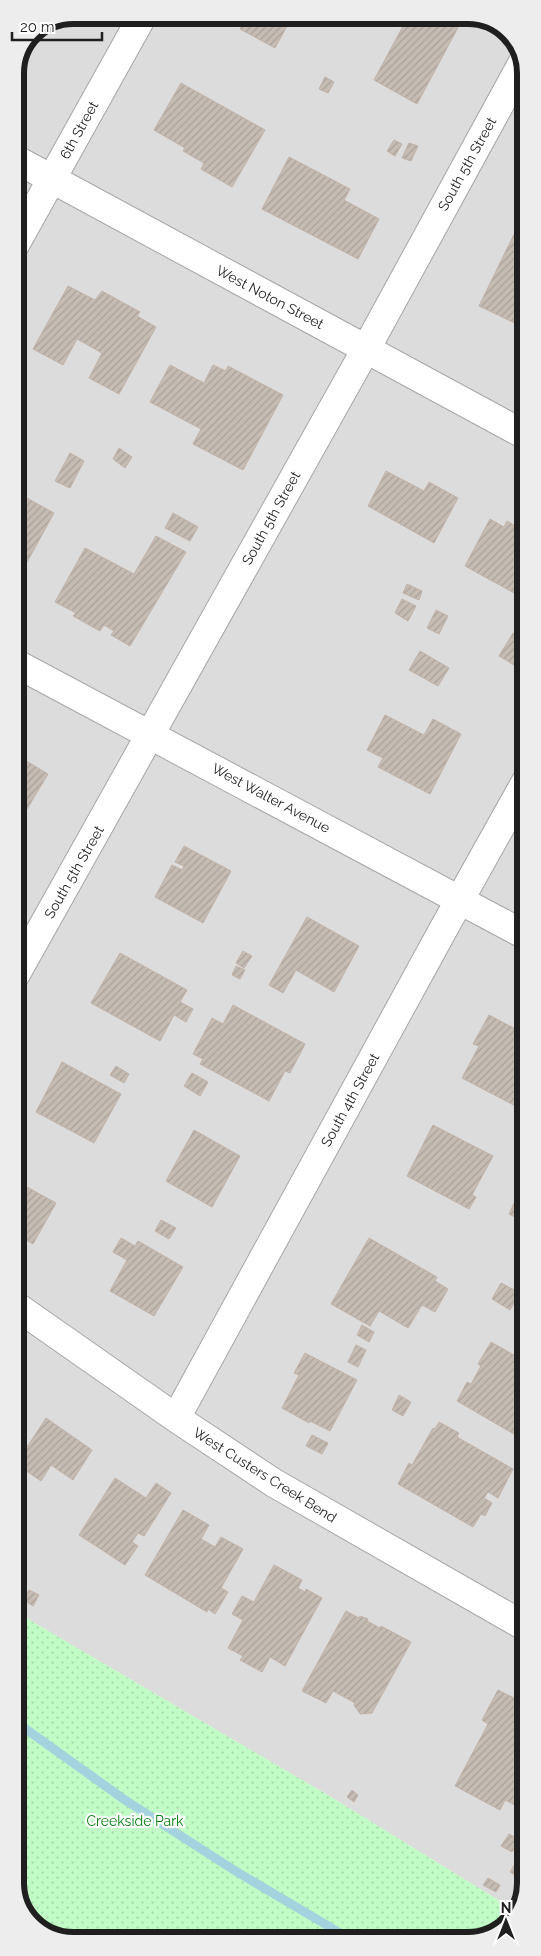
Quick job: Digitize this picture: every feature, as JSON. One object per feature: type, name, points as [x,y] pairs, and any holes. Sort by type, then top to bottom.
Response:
[{"type":"street","name":"6th Street","points":[[24,229],[138,24]]},
{"type":"street","name":"South 5th Street","points":[[24,960],[366,349],[517,73]]},
{"type":"street","name":"West Noton Street","points":[[24,164],[517,431]]},
{"type":"street","name":"West Walter Avenue","points":[[24,668],[517,931]]},
{"type":"street","name":"South 4th Street","points":[[176,1418],[517,797]]},
{"type":"street","name":"West Custers Creek Bend","points":[[24,1312],[176,1418],[274,1483],[517,1622]]},
{"type":"shaded area","points":[[471,24],[481,25],[493,30],[500,36],[511,48],[516,63],[517,1883],[511,1908],[331,1797],[24,1617],[24,73],[28,54],[38,38],[46,32],[63,25]]},
{"type":"green space","name":"Creekside Park","points":[[24,1617],[331,1797],[511,1908],[493,1926],[468,1932],[70,1932],[60,1931],[46,1924],[30,1908],[24,1883]]},
{"type":"building","points":[[243,24],[288,24],[275,48],[240,29]]},
{"type":"building","points":[[404,24],[460,24],[417,104],[374,80]]},
{"type":"building","points":[[325,77],[334,82],[328,93],[319,89]]},
{"type":"building","points":[[181,83],[265,130],[232,187],[201,169],[204,163],[183,151],[185,148],[154,130]]},
{"type":"building","points":[[394,140],[402,144],[395,156],[387,151]]},
{"type":"building","points":[[409,143],[418,146],[411,161],[402,158]]},
{"type":"building","points":[[289,157],[350,189],[344,200],[379,219],[358,259],[262,209]]},
{"type":"building","points":[[517,228],[517,324],[479,306]]},
{"type":"building","points":[[68,286],[95,300],[102,291],[140,312],[137,316],[156,327],[119,394],[89,378],[102,353],[77,339],[63,365],[33,349]]},
{"type":"building","points":[[170,365],[204,383],[213,365],[226,371],[228,366],[283,395],[243,470],[193,444],[201,429],[150,402]]},
{"type":"building","points":[[119,448],[132,457],[125,468],[113,459]]},
{"type":"building","points":[[70,453],[84,461],[70,488],[55,481]]},
{"type":"building","points":[[386,471],[424,491],[429,482],[458,498],[434,543],[368,506]]},
{"type":"building","points":[[24,496],[54,513],[24,568]]},
{"type":"building","points":[[173,513],[198,527],[190,541],[165,528]]},
{"type":"building","points":[[490,519],[504,527],[507,521],[517,527],[517,595],[465,566]]},
{"type":"building","points":[[156,536],[186,552],[130,646],[111,635],[114,631],[104,625],[100,631],[73,616],[76,613],[55,602],[85,548],[134,574]]},
{"type":"building","points":[[407,584],[422,591],[419,600],[403,593]]},
{"type":"building","points":[[402,599],[416,606],[408,621],[395,613]]},
{"type":"building","points":[[436,610],[448,616],[439,634],[427,628]]},
{"type":"building","points":[[513,633],[517,635],[517,667],[499,656]]},
{"type":"building","points":[[420,651],[449,668],[438,686],[409,670]]},
{"type":"building","points":[[385,715],[424,735],[433,719],[461,734],[430,794],[378,767],[383,758],[367,750]]},
{"type":"building","points":[[24,760],[48,774],[24,814]]},
{"type":"building","points":[[184,846],[231,871],[203,923],[155,897],[172,865],[182,870],[184,866],[175,862]]},
{"type":"building","points":[[307,917],[359,946],[334,992],[296,970],[283,993],[269,985]]},
{"type":"building","points":[[243,951],[252,956],[244,968],[236,963]]},
{"type":"building","points":[[120,953],[187,990],[180,1002],[193,1009],[186,1022],[174,1015],[160,1041],[91,1003]]},
{"type":"building","points":[[236,966],[245,970],[240,979],[232,975]]},
{"type":"building","points":[[233,1005],[305,1044],[290,1073],[285,1071],[269,1101],[200,1064],[203,1059],[193,1054],[212,1018],[223,1024]]},
{"type":"building","points":[[489,1015],[517,1030],[517,1107],[462,1078],[479,1046],[473,1044]]},
{"type":"building","points":[[62,1062],[121,1094],[94,1143],[36,1112]]},
{"type":"building","points":[[116,1066],[129,1074],[124,1083],[110,1075]]},
{"type":"building","points":[[192,1073],[208,1082],[200,1096],[184,1086]]},
{"type":"building","points":[[433,1125],[493,1156],[472,1195],[476,1197],[469,1209],[407,1176]]},
{"type":"building","points":[[194,1130],[240,1156],[212,1207],[166,1181]]},
{"type":"building","points":[[24,1185],[56,1203],[33,1244],[24,1239]]},
{"type":"building","points":[[515,1201],[517,1202],[517,1218],[509,1214]]},
{"type":"building","points":[[161,1220],[176,1228],[169,1239],[155,1231]]},
{"type":"building","points":[[121,1238],[135,1246],[138,1241],[183,1267],[154,1316],[110,1291],[127,1260],[113,1252]]},
{"type":"building","points":[[369,1238],[437,1277],[435,1281],[448,1289],[435,1312],[422,1305],[408,1328],[379,1311],[370,1326],[331,1304]]},
{"type":"building","points":[[501,1283],[517,1291],[517,1298],[510,1310],[492,1299]]},
{"type":"building","points":[[362,1325],[374,1332],[369,1342],[357,1335]]},
{"type":"building","points":[[491,1342],[517,1357],[517,1436],[457,1401],[467,1382],[471,1384],[481,1366],[478,1364]]},
{"type":"building","points":[[356,1345],[366,1350],[358,1367],[348,1362]]},
{"type":"building","points":[[305,1353],[357,1380],[330,1431],[310,1421],[309,1423],[282,1408],[299,1375],[294,1373]]},
{"type":"building","points":[[399,1395],[411,1402],[403,1416],[392,1410]]},
{"type":"building","points":[[46,1418],[92,1450],[73,1480],[51,1465],[41,1481],[24,1469],[24,1452]]},
{"type":"building","points":[[439,1422],[459,1433],[457,1437],[513,1469],[498,1498],[488,1492],[484,1498],[492,1503],[485,1516],[481,1514],[473,1527],[398,1484],[409,1463],[412,1465],[433,1428],[435,1429]]},
{"type":"building","points":[[312,1435],[328,1443],[322,1454],[306,1446]]},
{"type":"building","points":[[115,1478],[146,1498],[156,1483],[171,1493],[144,1536],[138,1533],[132,1542],[138,1546],[125,1565],[79,1535]]},
{"type":"building","points":[[183,1510],[209,1525],[201,1539],[215,1547],[221,1537],[243,1549],[221,1588],[228,1592],[215,1614],[208,1609],[207,1612],[145,1575]]},
{"type":"building","points":[[274,1565],[302,1580],[298,1588],[305,1592],[306,1589],[322,1598],[285,1666],[270,1657],[262,1672],[240,1660],[243,1656],[228,1648],[243,1620],[232,1614],[242,1596],[254,1602]]},
{"type":"building","points":[[29,1590],[39,1595],[33,1606],[24,1600]]},
{"type":"building","points":[[346,1611],[359,1618],[360,1616],[368,1619],[367,1621],[380,1628],[381,1626],[411,1642],[372,1713],[360,1714],[354,1705],[355,1703],[333,1691],[326,1703],[302,1691]]},
{"type":"building","points":[[498,1690],[517,1700],[517,1806],[505,1800],[500,1810],[455,1786],[488,1724],[482,1720]]},
{"type":"building","points":[[352,1790],[358,1795],[354,1802],[347,1797]]},
{"type":"building","points":[[509,1834],[517,1838],[517,1844],[512,1852],[501,1846]]},
{"type":"building","points":[[516,1862],[517,1862],[516,1876],[510,1872]]},
{"type":"building","points":[[488,1878],[500,1885],[496,1892],[483,1885]]},
{"type":"waterway","points":[[24,1728],[125,1800],[237,1872],[338,1932]]}]
